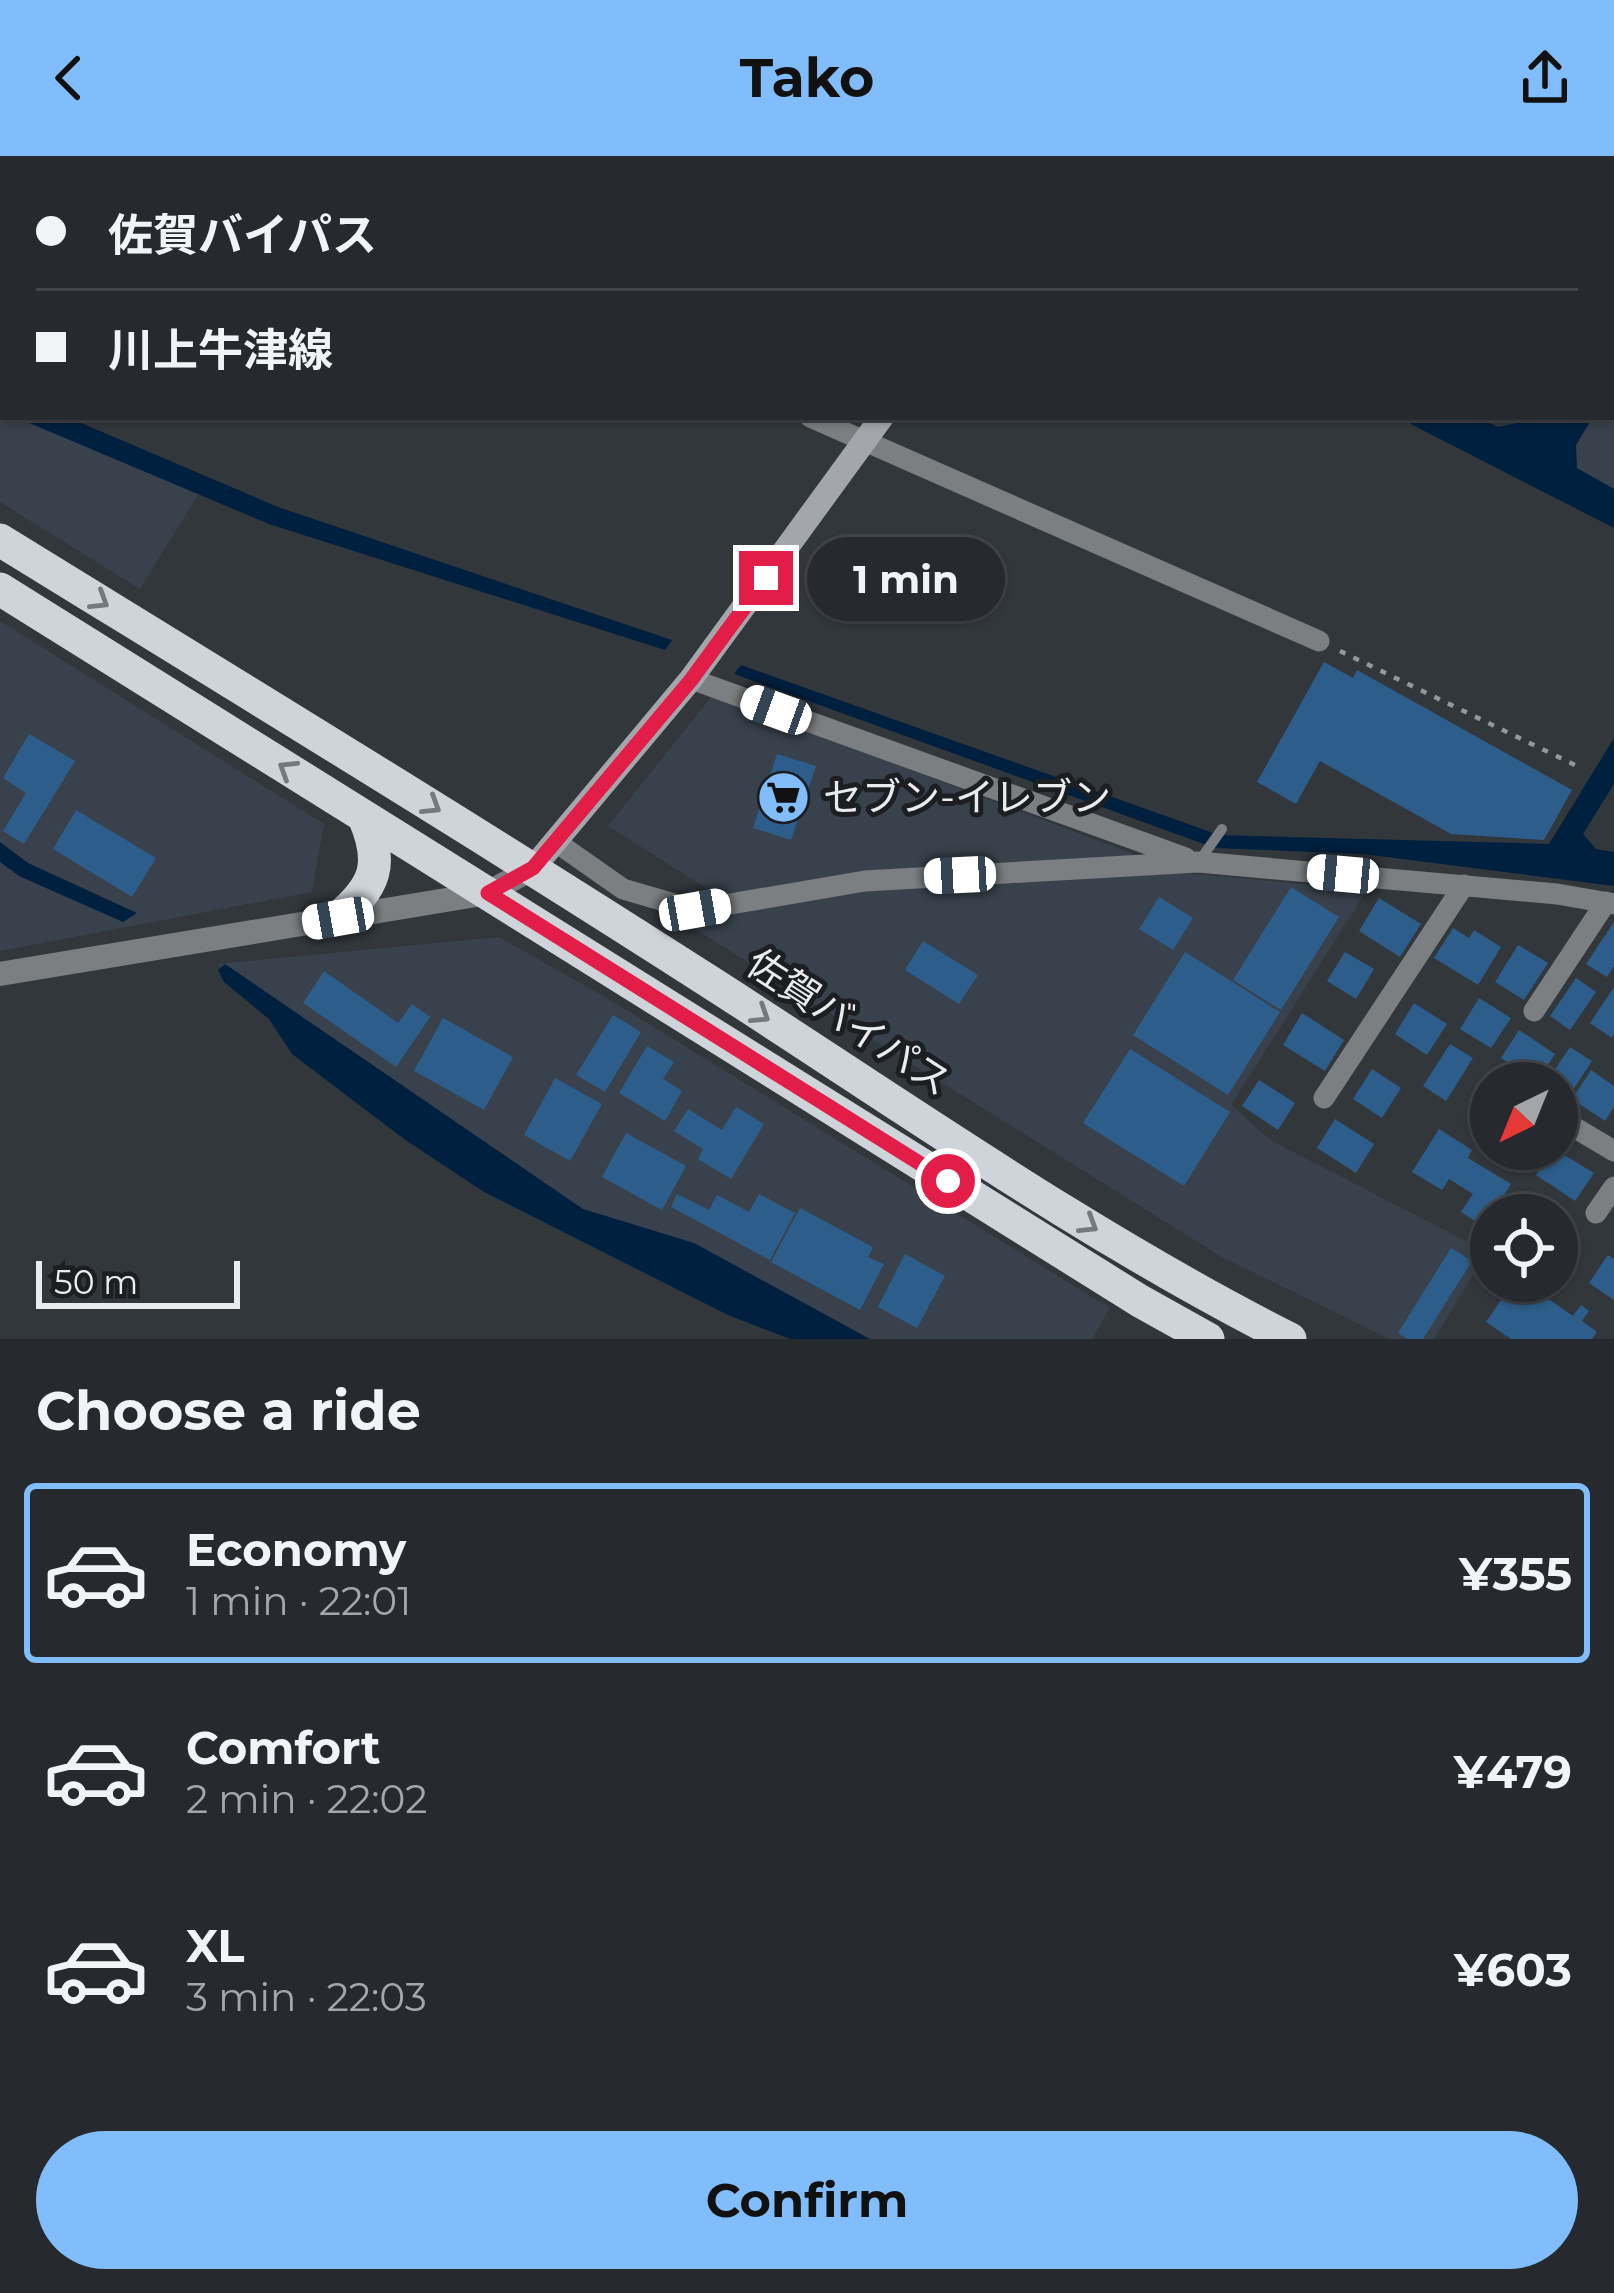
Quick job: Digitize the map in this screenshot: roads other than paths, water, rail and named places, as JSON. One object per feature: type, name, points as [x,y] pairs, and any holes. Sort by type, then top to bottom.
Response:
[{"type":"highway","name":"佐賀バイパス","points":[[0,540],[533,868],[1095,1229],[1290,1339]]},
{"type":"highway","name":"佐賀バイパス","points":[[0,589],[1208,1339]]},
{"type":"highway","points":[[338,918],[358,901],[376,872],[374,840],[364,817]]},
{"type":"main road","points":[[533,868],[691,680],[880,420]]},
{"type":"street","points":[[817,420],[1319,641]]},
{"type":"street","points":[[691,680],[1198,862]]},
{"type":"street","points":[[556,842],[622,889],[695,910],[865,881],[1198,862],[1610,903],[1534,1011]]},
{"type":"street","points":[[0,974],[488,893],[533,868]]},
{"type":"street","points":[[1324,1099],[1464,885]]},
{"type":"street","points":[[1578,1129],[1613,1148]]},
{"type":"street","points":[[1596,1213],[1614,1187]]},
{"type":"lane","points":[[1198,862],[1222,829]]},
{"type":"water","points":[[22,420],[74,420],[278,507],[672,640],[665,650],[269,524]]},
{"type":"water","points":[[1403,420],[1483,420],[1498,427],[1529,420],[1591,420],[1576,445],[1577,468],[1614,489],[1614,528]]},
{"type":"water","points":[[741,665],[1219,835],[1549,844],[1614,738],[1614,784],[1583,834],[1596,849],[1614,852],[1614,886],[1363,854],[1215,848],[734,674]]},
{"type":"water","points":[[0,842],[28,863],[137,913],[123,922],[19,876],[0,862]]},
{"type":"water","points":[[225,964],[583,1209],[694,1243],[870,1339],[790,1339],[728,1315],[484,1192],[404,1139],[292,1054],[269,1019],[224,982],[218,970]]},
{"type":"place","name":"セブン-イレブン","points":[[784,797]]}]
